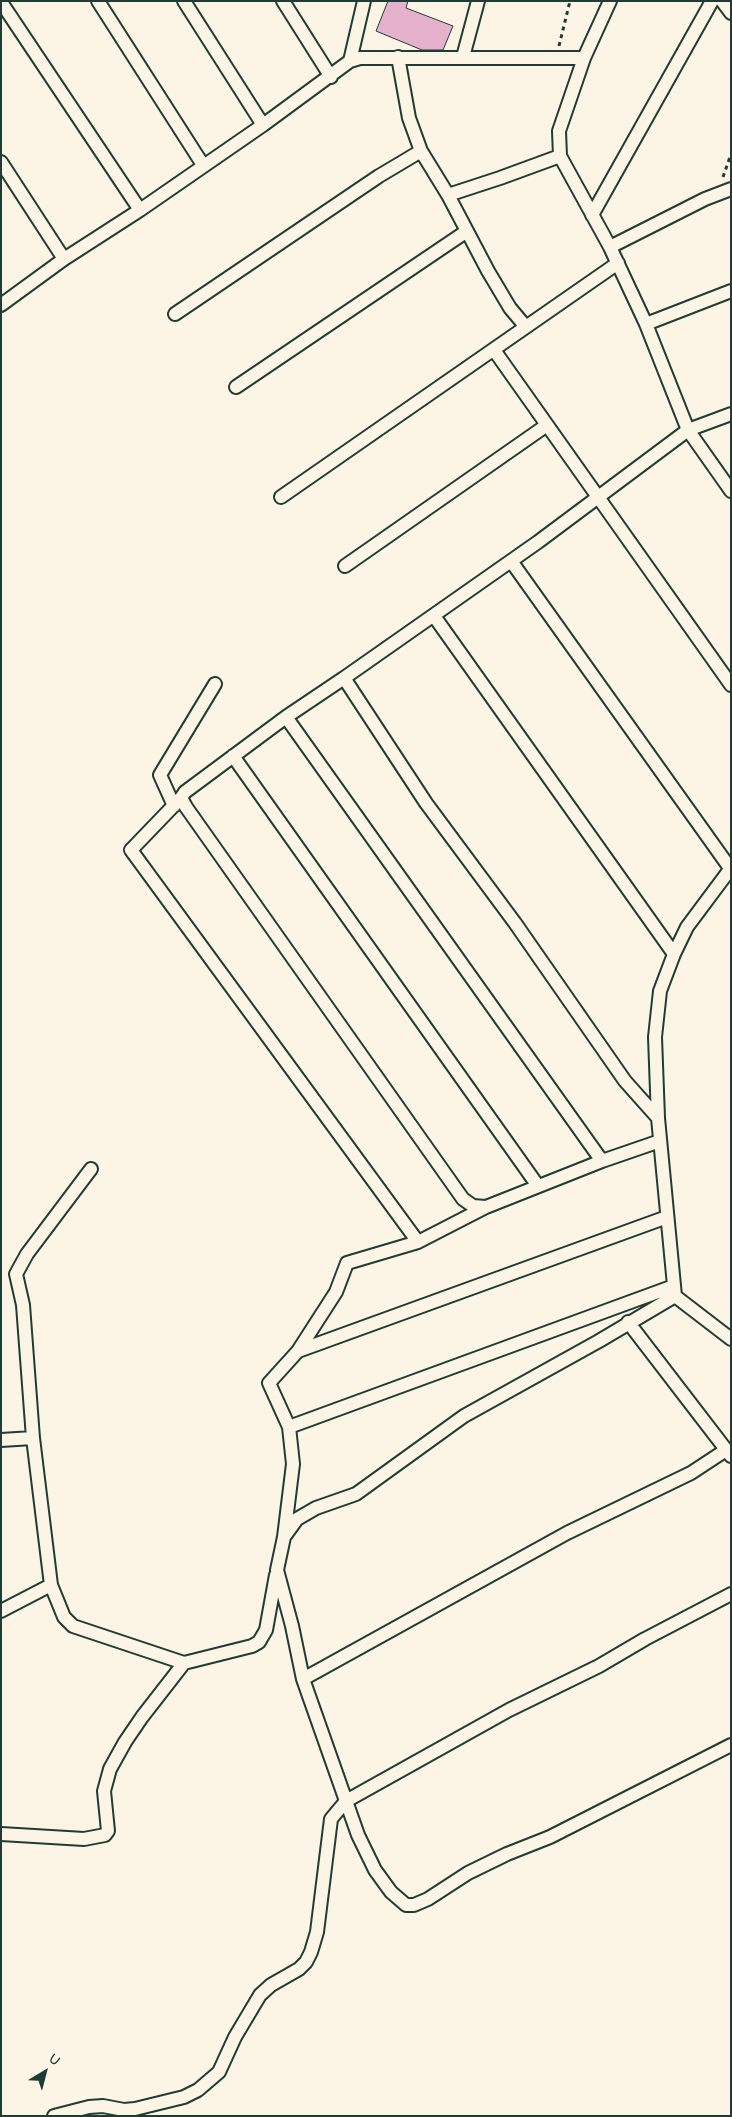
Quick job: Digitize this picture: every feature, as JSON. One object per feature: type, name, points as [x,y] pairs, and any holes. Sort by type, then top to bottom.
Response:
[{"type":"street","points":[[98,1],[203,165]]},
{"type":"street","points":[[184,1],[263,124]]},
{"type":"street","points":[[283,1],[331,77]]},
{"type":"street","points":[[350,61],[364,1]]},
{"type":"street","points":[[463,57],[478,1]]},
{"type":"street","points":[[592,215],[712,1]]},
{"type":"street","points":[[722,1],[731,12]]},
{"type":"street","points":[[1,2],[140,210]]},
{"type":"street","points":[[608,3],[584,58],[559,132],[560,156],[618,263],[646,324],[688,430],[731,490]]},
{"type":"street","points":[[398,57],[409,118],[422,151],[448,195],[488,271],[510,308],[526,327]]},
{"type":"street","points":[[1,304],[64,259],[140,210],[331,77],[350,61],[364,58],[398,57],[584,58]]},
{"type":"street","points":[[175,314],[379,176],[422,151]]},
{"type":"street","points":[[448,195],[560,156]]},
{"type":"street","points":[[1,162],[64,259]]},
{"type":"street","points":[[610,247],[717,194],[731,189]]},
{"type":"street","points":[[236,387],[467,231]]},
{"type":"street","points":[[281,497],[618,263]]},
{"type":"street","points":[[646,324],[731,291]]},
{"type":"street","points":[[494,350],[731,685]]},
{"type":"street","points":[[418,1242],[131,850],[178,802],[185,792],[286,717],[434,616],[688,430],[731,414]]},
{"type":"street","points":[[345,566],[547,425]]},
{"type":"street","points":[[511,561],[731,868],[687,928],[674,954],[660,992],[655,1037],[658,1118],[674,1291],[731,1339]]},
{"type":"street","points":[[434,616],[674,954]]},
{"type":"street","points":[[344,678],[426,803],[515,923],[604,1047],[626,1081],[658,1118]]},
{"type":"street","points":[[215,684],[160,775],[463,1199],[473,1206],[486,1207]]},
{"type":"street","points":[[286,717],[602,1160]]},
{"type":"street","points":[[233,756],[538,1186]]},
{"type":"street","points":[[91,1170],[27,1254],[16,1274],[23,1305],[33,1438],[51,1585],[64,1617],[73,1626],[184,1663],[252,1646],[259,1642],[266,1630],[284,1537],[293,1464],[289,1427],[269,1383],[298,1351],[336,1292],[347,1263],[418,1242],[486,1207],[602,1160],[660,1141]]},
{"type":"street","points":[[298,1351],[667,1217]]},
{"type":"street","points":[[284,1537],[297,1519],[316,1508],[356,1494],[464,1416],[599,1341],[674,1291]]},
{"type":"street","points":[[289,1427],[674,1291]]},
{"type":"street","points":[[303,1679],[559,1538],[728,1453],[628,1322]]},
{"type":"street","points":[[1,1440],[33,1438]]},
{"type":"street","points":[[277,1570],[292,1626],[303,1679],[331,1763],[358,1835],[375,1870],[398,1900],[406,1905],[414,1905],[428,1899],[468,1873],[550,1836],[731,1745]]},
{"type":"street","points":[[1,1611],[51,1585]]},
{"type":"street","points":[[54,2116],[89,2107],[103,2106],[124,2110],[135,2109],[184,2097],[198,2090],[219,2072],[235,2037],[260,1995],[271,1985],[299,1969],[306,1962],[311,1952],[316,1932],[331,1819],[346,1801],[509,1710],[599,1666],[645,1639],[731,1594]]},
{"type":"street","points":[[1,1834],[84,1839],[105,1835],[108,1831],[104,1792],[110,1769],[142,1717],[184,1663]]},
{"type":"path","points":[[558,57],[570,1]]},
{"type":"path","points":[[717,194],[731,154]]},
{"type":"building","points":[[388,1],[408,1],[406,8],[453,26],[443,50],[422,50],[376,31]]}]
